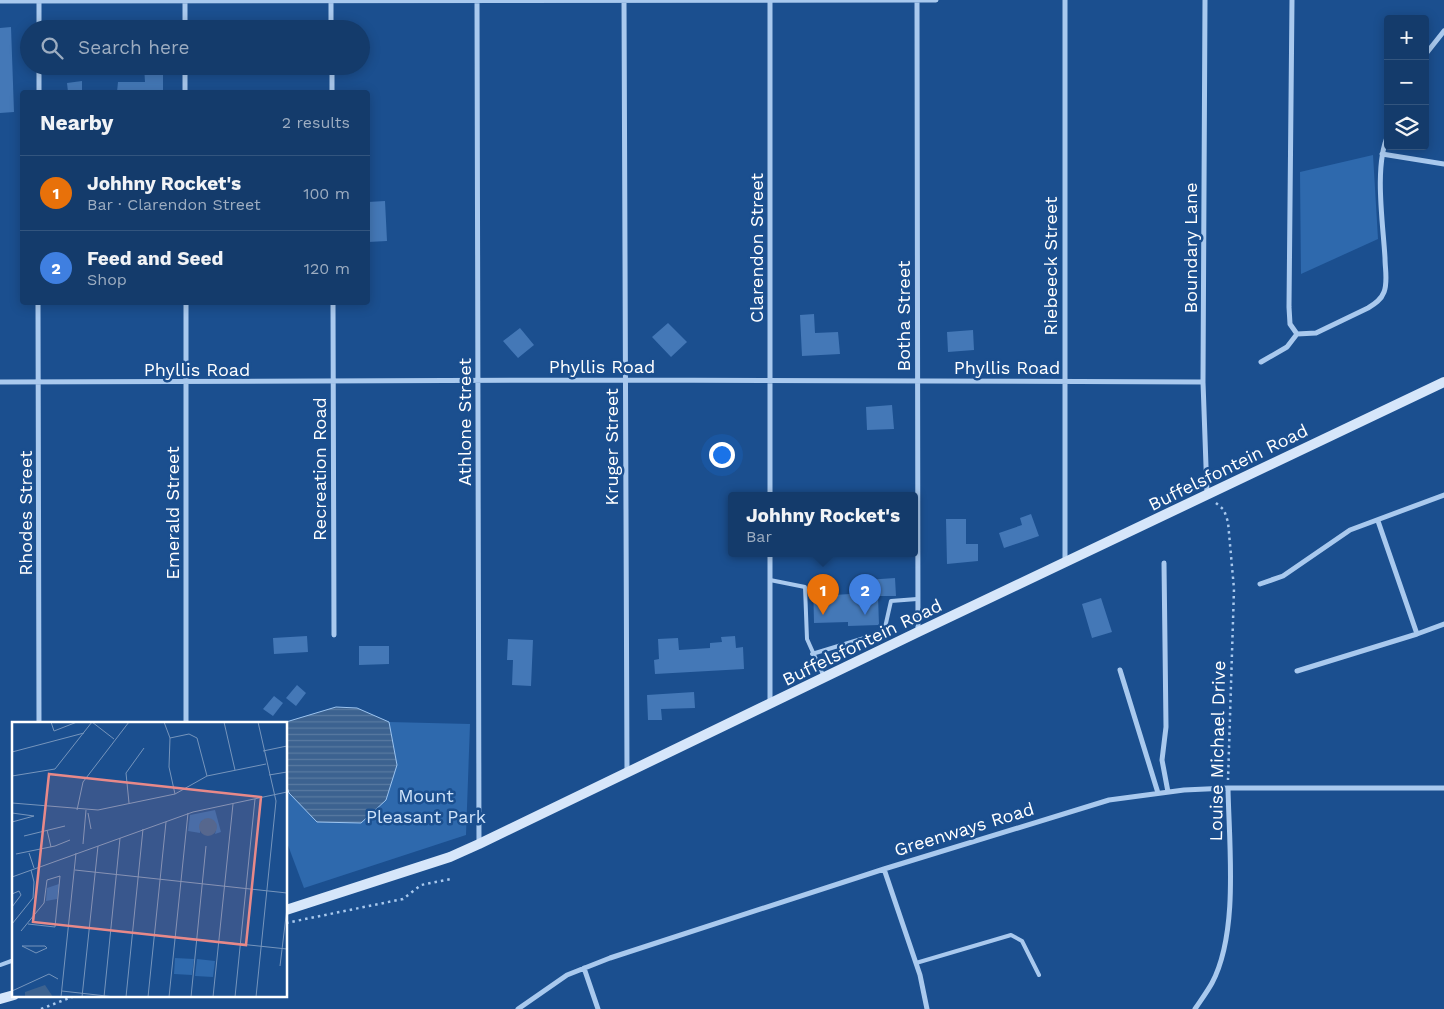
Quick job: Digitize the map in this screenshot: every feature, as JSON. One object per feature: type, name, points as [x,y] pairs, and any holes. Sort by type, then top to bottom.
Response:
[{"type":"main road","name":"Buffelsfontein Road","points":[[288,909],[450,858],[918,632],[1444,382]]},
{"type":"street","points":[[39,0],[39,20]]},
{"type":"street","points":[[331,0],[331,20]]},
{"type":"street","name":"Athlone Street","points":[[477,0],[479,844]]},
{"type":"street","name":"Clarendon Street","points":[[770,0],[770,492]]},
{"type":"street","name":"Botha Street","points":[[917,0],[917,492]]},
{"type":"street","points":[[0,1],[936,0]]},
{"type":"street","name":"Riebeeck Street","points":[[1065,0],[1064,381],[1066,563]]},
{"type":"street","name":"Boundary Lane","points":[[1205,0],[1204,382],[1207,495]]},
{"type":"street","points":[[1292,0],[1289,307],[1290,324],[1298,334]]},
{"type":"street","points":[[185,1],[185,20]]},
{"type":"street","name":"Kruger Street","points":[[624,1],[627,773]]},
{"type":"street","points":[[1429,51],[1444,31]]},
{"type":"street","points":[[39,75],[39,90]]},
{"type":"street","points":[[185,75],[185,90]]},
{"type":"street","points":[[332,75],[332,90]]},
{"type":"street","points":[[1261,362],[1287,347],[1298,334],[1316,333],[1376,304],[1384,292],[1382,154],[1384,148]]},
{"type":"street","points":[[1382,154],[1444,164]]},
{"type":"street","name":"Rhodes Street","points":[[38,305],[39,722]]},
{"type":"street","name":"Emerald Street","points":[[186,305],[186,722]]},
{"type":"street","name":"Recreation Road","points":[[333,305],[334,635]]},
{"type":"street","name":"Phyllis Road","points":[[0,382],[624,380],[1204,382]]},
{"type":"street","points":[[1260,584],[1284,576],[1350,530],[1444,495]]},
{"type":"street","points":[[1378,521],[1417,634]]},
{"type":"street","points":[[770,557],[770,705]]},
{"type":"street","name":"Botha Street","points":[[917,557],[918,632]]},
{"type":"street","points":[[1164,563],[1166,728],[1162,760],[1168,792]]},
{"type":"street","points":[[1297,671],[1444,624]]},
{"type":"street","points":[[1120,670],[1158,793]]},
{"type":"street","name":"Greenways Road","points":[[518,1009],[551,985],[584,968],[884,869],[1087,805],[1158,793],[1228,788],[1444,788]]},
{"type":"street","name":"Louise Michael Drive","points":[[1195,1009],[1212,983],[1219,965],[1228,926],[1228,788]]},
{"type":"street","points":[[884,869],[916,963],[927,1009]]},
{"type":"street","points":[[584,968],[598,1009]]},
{"type":"lane","points":[[770,580],[805,587],[806,639],[825,678]]},
{"type":"lane","points":[[812,654],[884,632],[891,602],[917,599]]},
{"type":"lane","points":[[916,963],[1012,936],[1022,941],[1039,974]]},
{"type":"lane","points":[[0,965],[12,961]]},
{"type":"path","name":"Louise Michael Drive","points":[[1207,495],[1224,510],[1228,522],[1234,589],[1228,788]]},
{"type":"path","points":[[288,923],[403,898],[421,885],[451,879]]},
{"type":"path","points":[[41,1009],[74,996]]},
{"type":"green space","points":[[1373,155],[1378,239],[1301,274],[1300,172]]},
{"type":"green space","name":"Mount Pleasant Park","points":[[389,722],[470,724],[466,835],[304,888],[288,845],[288,790],[289,793],[386,800],[397,765]]},
{"type":"shaded area","points":[[336,707],[357,708],[389,722],[397,765],[386,800],[361,823],[317,822],[288,790],[288,722],[286,722]]},
{"type":"building","points":[[11,27],[14,112],[0,113],[0,28]]},
{"type":"building","points":[[145,75],[163,75],[163,90],[117,90],[118,82],[145,82]]},
{"type":"building","points":[[82,81],[82,90],[68,90],[67,83]]},
{"type":"building","points":[[385,201],[387,241],[370,242],[370,202]]},
{"type":"building","points":[[814,314],[815,333],[838,332],[840,354],[802,356],[800,315]]},
{"type":"building","points":[[668,323],[687,342],[671,357],[652,337]]},
{"type":"building","points":[[520,328],[534,345],[518,358],[503,341]]},
{"type":"building","points":[[973,330],[974,350],[948,352],[947,332]]},
{"type":"building","points":[[892,405],[894,429],[867,430],[866,407]]},
{"type":"building","points":[[1031,514],[1039,536],[1004,548],[999,533],[1022,525],[1020,518]]},
{"type":"building","points":[[946,519],[966,519],[966,544],[978,544],[978,561],[947,564]]},
{"type":"building","points":[[834,578],[834,595],[866,593],[866,580],[895,578],[896,596],[878,596],[879,625],[848,626],[848,622],[814,623],[813,579]]},
{"type":"building","points":[[1101,598],[1112,632],[1092,638],[1082,604]]},
{"type":"building","points":[[307,636],[308,652],[274,654],[273,638]]},
{"type":"building","points":[[735,636],[736,648],[743,647],[744,669],[655,674],[654,660],[659,659],[658,639],[678,638],[679,650],[710,648],[710,643],[722,642],[721,637]]},
{"type":"building","points":[[508,639],[533,640],[531,686],[512,685],[513,660],[507,660]]},
{"type":"building","points":[[359,646],[389,646],[389,664],[359,665]]},
{"type":"building","points":[[297,685],[306,693],[296,706],[286,698]]},
{"type":"building","points":[[694,692],[695,708],[661,709],[662,720],[648,720],[647,695]]},
{"type":"building","points":[[274,696],[283,703],[273,716],[263,709]]},
{"type":"place","name":"Johhny Rocket's","points":[[823,615]]},
{"type":"place","name":"Feed and Seed","points":[[865,615]]}]
